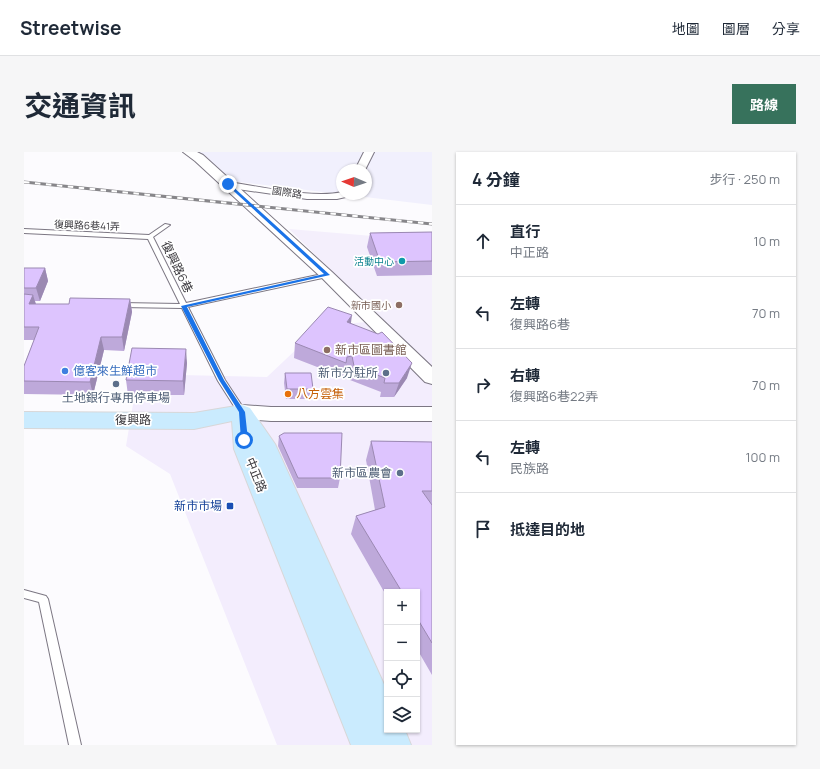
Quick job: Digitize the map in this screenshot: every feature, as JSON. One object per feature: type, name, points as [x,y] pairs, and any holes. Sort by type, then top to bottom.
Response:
[{"type":"main road","name":"復興路","points":[[24,405],[194,406],[242,412]]},
{"type":"main road","name":"復興路","points":[[24,420],[194,421],[242,412]]},
{"type":"main road","name":"中正路","points":[[242,412],[264,444],[384,719]]},
{"type":"main road","name":"中正路","points":[[242,412],[245,449],[367,745]]},
{"type":"main road","points":[[390,733],[395,745]]},
{"type":"street","points":[[189,152],[199,158],[327,275],[432,378]]},
{"type":"street","points":[[363,164],[369,152]]},
{"type":"street","name":"國際路","points":[[228,184],[331,198],[336,197]]},
{"type":"street","name":"復興路","points":[[242,412],[279,414],[432,414]]},
{"type":"lane","points":[[150,237],[166,225]]},
{"type":"lane","name":"復興路6巷41弄","points":[[24,231],[150,237]]},
{"type":"lane","name":"復興路6巷","points":[[150,237],[222,380],[242,412]]},
{"type":"lane","points":[[112,305],[184,306],[327,275]]},
{"type":"lane","points":[[24,594],[43,599],[75,745]]},
{"type":"shaded area","points":[[195,152],[432,152],[432,205],[372,198],[372,164],[336,164],[336,193],[232,181],[203,156]]},
{"type":"shaded area","name":"新市國小","points":[[289,229],[432,241],[432,369]]},
{"type":"shaded area","points":[[378,321],[432,376],[432,745],[277,745],[170,474],[126,446],[138,374],[267,377],[321,326]]},
{"type":"building","points":[[432,232],[432,261],[380,262],[370,233]]},
{"type":"building","points":[[24,268],[45,268],[36,288],[24,288]]},
{"type":"building","name":"億客來生鮮超市","points":[[24,294],[33,295],[29,304],[69,304],[70,298],[130,299],[122,337],[101,337],[90,382],[24,381],[24,366],[39,327],[24,327]]},
{"type":"building","points":[[328,307],[352,315],[347,322],[378,334],[382,332],[412,363],[399,383],[384,383],[385,378],[354,366],[352,356],[347,357],[346,363],[295,343]]},
{"type":"building","points":[[132,348],[186,349],[183,381],[126,380]]},
{"type":"building","points":[[285,373],[311,373],[313,389],[287,389]]},
{"type":"building","points":[[284,433],[342,433],[340,478],[298,478],[279,436]]},
{"type":"building","points":[[371,441],[432,442],[432,491],[422,491],[432,505],[432,643],[420,623],[420,589],[400,589],[356,516],[385,507]]},
{"type":"railway","points":[[24,182],[432,224]]},
{"type":"place","name":"活動中心","points":[[402,261]]},
{"type":"place","name":"新市國小","points":[[399,305]]},
{"type":"place","name":"新市區圖書館","points":[[327,350]]},
{"type":"place","name":"億客來生鮮超市","points":[[65,371]]},
{"type":"place","name":"新市分駐所","points":[[386,373]]},
{"type":"place","name":"土地銀行專用停車場","points":[[116,384]]},
{"type":"place","name":"八方雲集","points":[[288,394]]},
{"type":"place","name":"新市區農會","points":[[400,473]]},
{"type":"place","name":"新市市場","points":[[230,506]]},
{"type":"route","points":[[228,184],[248,202],[251,207],[327,275],[184,306],[222,380],[242,412],[244,440]]}]
